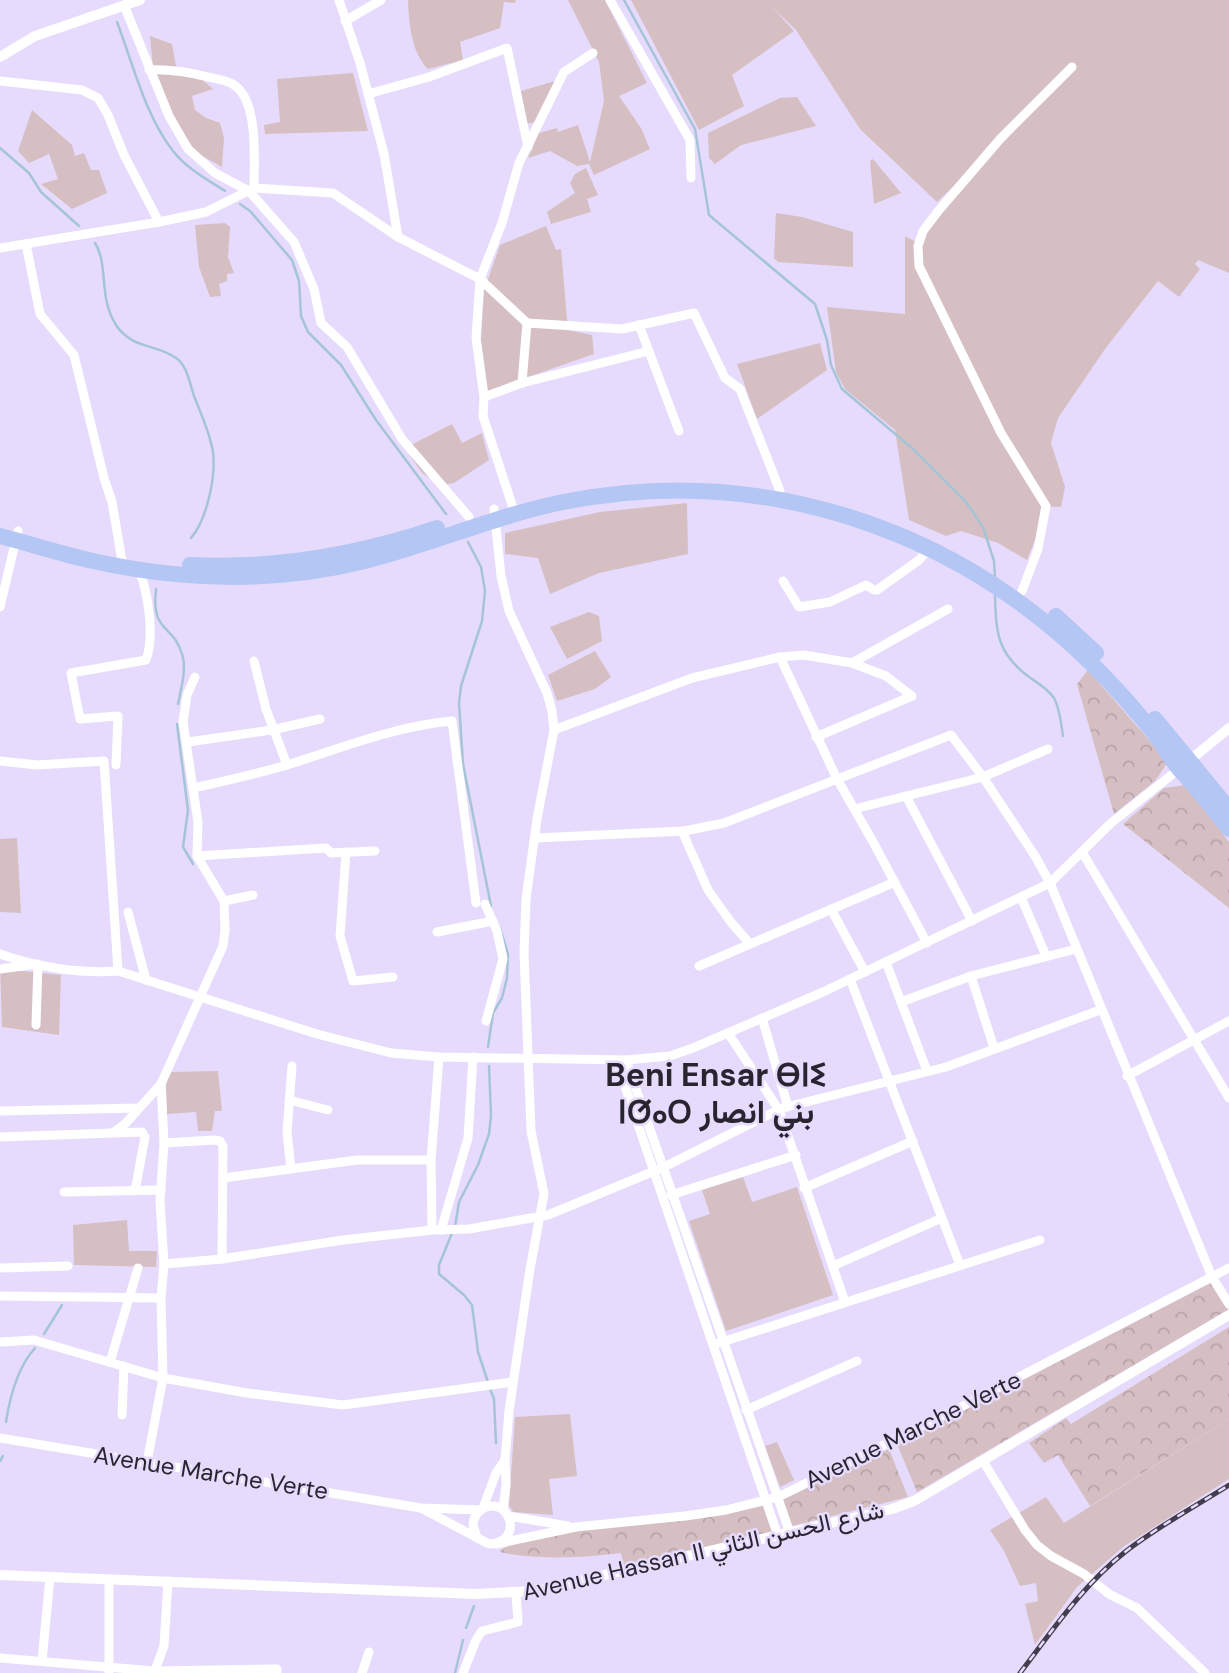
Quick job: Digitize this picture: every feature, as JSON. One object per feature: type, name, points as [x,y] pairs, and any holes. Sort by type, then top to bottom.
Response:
[{"type":"highway","points":[[0,526],[11,535],[128,565],[207,577],[364,561],[410,549],[495,514],[573,490],[636,482],[713,482],[780,491],[836,504],[943,544],[1004,584],[1099,671],[1229,809]]},
{"type":"highway","points":[[513,509],[628,493],[674,491],[731,493],[776,499],[831,512],[895,533],[1004,584]]},
{"type":"highway","points":[[291,568],[378,546],[469,517],[495,514]]},
{"type":"highway","points":[[1185,765],[1229,829]]},
{"type":"street","points":[[0,57],[35,36],[140,0]]},
{"type":"street","points":[[339,0],[384,154],[398,237]]},
{"type":"street","points":[[345,21],[381,0]]},
{"type":"street","points":[[611,0],[690,140],[691,178]]},
{"type":"street","points":[[124,5],[169,116],[188,149],[215,173],[251,190],[333,193],[398,237],[480,279],[527,323],[622,329],[694,313],[725,378],[740,389],[780,491]]},
{"type":"street","points":[[368,94],[429,77],[507,48],[528,147]]},
{"type":"street","points":[[513,509],[483,416],[484,397],[476,338],[480,279],[502,223],[519,163],[564,72],[593,52]]},
{"type":"street","points":[[1004,584],[1038,549],[1046,506],[1000,433],[919,266],[918,246],[923,231],[1000,138],[1072,67]]},
{"type":"street","points":[[149,71],[171,69],[232,83],[241,90],[255,128],[251,190],[294,242],[314,289],[321,323],[347,347],[402,439],[469,517]]},
{"type":"street","points":[[0,81],[82,90],[98,98],[159,222]]},
{"type":"street","points":[[0,247],[206,212],[251,190]]},
{"type":"street","points":[[26,244],[40,314],[74,355],[128,565],[146,587],[150,648],[146,660],[71,673],[79,719],[118,716],[116,765]]},
{"type":"street","points":[[522,383],[527,323]]},
{"type":"street","points":[[639,325],[679,431]]},
{"type":"street","points":[[484,397],[522,383],[649,351]]},
{"type":"street","points":[[495,514],[501,576],[509,611],[547,693],[554,730],[537,819],[526,899],[524,953],[531,1131],[544,1194],[513,1382],[505,1460],[509,1534],[496,1544],[489,1544],[477,1538],[474,1518],[482,1509],[496,1473],[505,1460]]},
{"type":"street","points":[[0,607],[11,535]]},
{"type":"street","points":[[783,581],[799,607],[830,602],[866,585],[877,590],[919,560],[930,548]]},
{"type":"street","points":[[852,663],[948,609]]},
{"type":"street","points":[[554,730],[692,678],[780,657],[804,655],[852,663],[886,676],[912,696],[816,737]]},
{"type":"street","points":[[780,657],[837,779],[927,943]]},
{"type":"street","points":[[254,661],[273,730],[287,765]]},
{"type":"street","points":[[114,1132],[161,1084],[223,946],[224,901],[197,856],[198,822],[183,722],[187,695],[195,677]]},
{"type":"street","points":[[188,742],[273,730],[320,719]]},
{"type":"street","points":[[194,788],[287,765],[327,750],[415,727],[452,722],[480,903],[493,922],[503,959],[485,1021]]},
{"type":"street","points":[[0,954],[24,962],[98,973],[118,971],[317,1034],[391,1053],[439,1057],[616,1060],[670,1055],[693,1048],[850,979],[1050,883],[1111,824],[1229,728]]},
{"type":"street","points":[[536,838],[682,831],[724,823],[951,735],[983,777],[1050,883],[1212,1277],[1229,1304]]},
{"type":"street","points":[[854,809],[983,777],[1048,749]]},
{"type":"street","points":[[0,761],[37,765],[104,761],[118,971]]},
{"type":"street","points":[[906,796],[972,921]]},
{"type":"street","points":[[682,831],[708,890],[750,944]]},
{"type":"street","points":[[197,856],[326,848],[331,853],[374,850]]},
{"type":"street","points":[[345,852],[340,936],[352,981],[393,977]]},
{"type":"street","points":[[1082,852],[1229,1098]]},
{"type":"street","points":[[699,966],[895,882]]},
{"type":"street","points":[[224,901],[253,895]]},
{"type":"street","points":[[1021,897],[1046,956]]},
{"type":"street","points":[[831,909],[865,972]]},
{"type":"street","points":[[128,912],[146,980]]},
{"type":"street","points":[[437,932],[493,922]]},
{"type":"street","points":[[901,1002],[971,976],[1014,968],[1076,949]]},
{"type":"street","points":[[886,962],[927,1071]]},
{"type":"street","points":[[0,970],[38,964]]},
{"type":"street","points":[[36,1025],[38,964]]},
{"type":"street","points":[[971,976],[993,1048]]},
{"type":"street","points":[[850,979],[960,1265]]},
{"type":"street","points":[[164,1264],[222,1259],[343,1240],[439,1230],[457,1231],[540,1217],[664,1167],[784,1108],[946,1067],[1100,1010]]},
{"type":"street","points":[[762,1018],[804,1188],[845,1302]]},
{"type":"street","points":[[1128,1076],[1229,1021]]},
{"type":"street","points":[[728,1033],[784,1108]]},
{"type":"street","points":[[439,1057],[430,1160],[439,1230]]},
{"type":"street","points":[[439,1230],[468,1138],[473,1057]]},
{"type":"street","points":[[616,1060],[718,1344],[778,1497],[784,1534]]},
{"type":"street","points":[[626,1060],[664,1167],[767,1501],[784,1534]]},
{"type":"street","points":[[291,1169],[287,1132],[292,1066]]},
{"type":"street","points":[[147,1462],[163,1378],[161,1298],[164,1264],[161,1190],[164,1143],[161,1084]]},
{"type":"street","points":[[289,1100],[328,1110]]},
{"type":"street","points":[[0,1111],[139,1108]]},
{"type":"street","points":[[0,1137],[114,1132],[144,1134],[135,1191]]},
{"type":"street","points":[[164,1143],[220,1141],[223,1146],[222,1259]]},
{"type":"street","points":[[804,1188],[914,1141]]},
{"type":"street","points":[[671,1195],[796,1155]]},
{"type":"street","points":[[223,1178],[357,1160],[430,1160]]},
{"type":"street","points":[[64,1192],[161,1190]]},
{"type":"street","points":[[833,1266],[942,1218]]},
{"type":"street","points":[[718,1344],[1040,1240]]},
{"type":"street","points":[[0,1268],[68,1266]]},
{"type":"street","points":[[110,1362],[138,1268]]},
{"type":"street","name":"Avenue Marche Verte","points":[[496,1544],[576,1527],[685,1516],[778,1497],[965,1405],[1229,1268]]},
{"type":"street","points":[[0,1296],[161,1298]]},
{"type":"street","name":"Avenue Hassan II شارع الحسن الثاني","points":[[0,1575],[476,1594],[516,1593],[784,1534],[892,1509],[914,1501],[1229,1315]]},
{"type":"street","points":[[0,1342],[34,1340],[163,1378],[247,1393],[343,1405],[513,1382]]},
{"type":"street","points":[[746,1410],[857,1362]]},
{"type":"street","points":[[122,1415],[124,1366]]},
{"type":"street","name":"Avenue Marche Verte","points":[[0,1439],[421,1508],[482,1509]]},
{"type":"street","points":[[983,1461],[1037,1545],[1051,1556],[1082,1572],[1110,1594],[1137,1608],[1205,1673]]},
{"type":"street","points":[[482,1509],[494,1506],[506,1513]]},
{"type":"street","name":"Avenue Marche Verte","points":[[421,1508],[477,1538]]},
{"type":"street","name":"Avenue Marche Verte","points":[[506,1513],[576,1527]]},
{"type":"street","points":[[42,1661],[50,1577]]},
{"type":"street","points":[[109,1579],[109,1670]]},
{"type":"street","points":[[154,1672],[164,1646],[168,1581]]},
{"type":"street","points":[[463,1673],[482,1631],[518,1622],[516,1593]]},
{"type":"street","points":[[362,1673],[369,1652]]},
{"type":"street","points":[[0,1658],[109,1670],[154,1672],[277,1669],[277,1673]]},
{"type":"green space","points":[[408,0],[516,0],[515,3],[504,2],[500,28],[460,42],[463,60],[428,69],[414,46]]},
{"type":"green space","points":[[568,0],[605,0],[647,83],[619,96],[641,128],[650,149],[594,175],[589,164],[577,166],[550,151],[528,158],[539,133],[557,128],[558,132],[578,125],[590,162],[604,101],[599,62]]},
{"type":"green space","points":[[631,0],[1229,0],[1229,273],[1198,260],[1195,264],[1200,269],[1179,297],[1158,281],[1105,349],[1058,418],[1051,443],[1065,487],[1061,507],[1041,506],[1039,530],[1027,560],[998,543],[961,531],[946,536],[909,520],[895,430],[845,389],[836,372],[827,307],[905,314],[905,236],[916,242],[1009,133],[937,202],[860,129],[796,30],[772,7],[794,31],[732,75],[744,106],[699,130]]},
{"type":"green space","points":[[150,36],[172,44],[176,66],[197,75],[213,89],[192,96],[195,110],[220,123],[224,138],[222,167],[197,153],[177,125],[153,67]]},
{"type":"green space","points":[[353,73],[368,131],[265,134],[264,125],[280,122],[277,79]]},
{"type":"green space","points":[[555,81],[537,122],[526,124],[521,91]]},
{"type":"green space","points":[[797,97],[816,126],[741,145],[715,164],[709,158],[708,133],[780,98]]},
{"type":"green space","points":[[32,110],[72,145],[75,156],[84,153],[91,170],[99,170],[107,193],[72,209],[41,184],[58,179],[49,154],[29,163],[18,151]]},
{"type":"green space","points":[[873,159],[901,193],[874,204],[870,161]]},
{"type":"green space","points":[[586,168],[598,195],[587,199],[591,212],[551,224],[547,212],[575,193],[570,183],[575,174]]},
{"type":"green space","points":[[776,213],[802,217],[853,232],[853,267],[778,262],[774,258]]},
{"type":"green space","points":[[225,223],[230,227],[228,257],[234,273],[227,274],[227,281],[219,284],[221,296],[210,297],[199,267],[195,225]]},
{"type":"green space","points":[[546,226],[556,250],[561,249],[568,330],[592,335],[594,354],[488,391],[481,341],[484,291],[500,245]]},
{"type":"green space","points":[[820,343],[827,370],[757,419],[737,364]]},
{"type":"green space","points":[[452,424],[462,443],[482,433],[489,460],[454,483],[441,485],[422,473],[405,448]]},
{"type":"green space","points":[[687,503],[688,554],[599,573],[550,594],[538,558],[505,554],[505,533],[600,512]]},
{"type":"green space","points":[[589,612],[599,616],[602,641],[567,659],[550,627]]},
{"type":"green space","points":[[595,651],[611,677],[595,689],[557,701],[548,675]]},
{"type":"green space","points":[[1088,670],[1168,762],[1155,781],[1114,814],[1077,684]]},
{"type":"green space","points":[[1185,785],[1229,842],[1229,908],[1123,824],[1164,788]]},
{"type":"green space","points":[[17,838],[21,913],[0,912],[0,839]]},
{"type":"green space","points":[[0,964],[22,971],[61,975],[59,1035],[2,1027]]},
{"type":"green space","points":[[218,1071],[222,1111],[215,1111],[212,1131],[198,1131],[196,1112],[167,1114],[166,1084],[170,1072]]},
{"type":"green space","points":[[743,1177],[752,1202],[797,1187],[833,1295],[726,1331],[689,1221],[710,1214],[702,1190]]},
{"type":"green space","points":[[127,1220],[129,1251],[157,1251],[156,1267],[74,1265],[73,1225]]},
{"type":"green space","points":[[1211,1283],[1228,1310],[917,1492],[897,1444]]},
{"type":"green space","points":[[1229,1327],[1229,1419],[1090,1506],[1058,1455],[1044,1463],[1029,1443],[1066,1418],[1071,1424]]},
{"type":"green space","points":[[570,1414],[577,1476],[549,1479],[553,1515],[513,1512],[509,1505],[515,1417]]},
{"type":"green space","points":[[1229,1419],[1229,1479],[1123,1547],[1077,1587],[1035,1645],[1025,1604],[1038,1601],[1036,1583],[1020,1586],[1004,1551],[990,1530],[1046,1497],[1064,1523]]},
{"type":"green space","points":[[777,1442],[794,1480],[780,1487],[765,1446]]},
{"type":"green space","points":[[889,1449],[908,1497],[792,1526],[782,1500]]},
{"type":"green space","points":[[766,1505],[774,1531],[624,1567],[621,1553],[560,1557],[499,1552],[534,1537],[561,1532],[696,1519]]},
{"type":"waterway","points":[[624,0],[695,129],[709,215],[815,304],[827,340],[831,365],[842,389],[913,449],[966,502],[983,527],[994,561],[995,578]]},
{"type":"waterway","points":[[117,22],[140,89],[163,137],[184,163],[225,191]]},
{"type":"waterway","points":[[0,148],[29,173],[41,192],[79,226]]},
{"type":"waterway","points":[[240,204],[250,211],[292,260],[299,281],[301,316],[308,332],[341,365],[376,420],[446,514]]},
{"type":"waterway","points":[[95,243],[102,261],[107,303],[116,325],[130,339],[168,353],[180,361],[188,375],[208,431],[214,462],[212,485],[202,520],[191,538]]},
{"type":"waterway","points":[[468,542],[481,567],[485,591],[482,621],[461,686],[459,703],[463,764],[491,906]]},
{"type":"waterway","points":[[156,589],[155,603],[159,621],[178,644],[182,654],[183,679],[178,704]]},
{"type":"waterway","points":[[995,595],[996,620],[1004,651],[1018,668],[1054,698],[1063,736]]},
{"type":"waterway","points":[[177,724],[188,810],[183,847],[193,864]]},
{"type":"waterway","points":[[488,1047],[493,1013],[502,998],[507,978],[508,954],[500,928]]},
{"type":"waterway","points":[[455,1227],[459,1202],[478,1165],[489,1134],[489,1066]]},
{"type":"waterway","points":[[452,1233],[439,1265],[439,1274],[472,1305],[478,1352],[488,1382]]},
{"type":"waterway","points":[[44,1334],[62,1305]]},
{"type":"waterway","points":[[6,1422],[15,1383],[23,1364],[35,1348]]},
{"type":"waterway","points":[[490,1389],[494,1399],[496,1443]]},
{"type":"waterway","points":[[0,1461],[3,1456]]},
{"type":"waterway","points":[[466,1628],[474,1606]]},
{"type":"waterway","points":[[455,1673],[463,1640]]},
{"type":"railway","points":[[1020,1673],[1069,1609],[1110,1565],[1150,1534],[1229,1485]]},
{"type":"district","name":"Beni Ensar ⴱⵏⵉ ⵏⵚⴰⵔ بني انصار","points":[[716,1094]]}]
